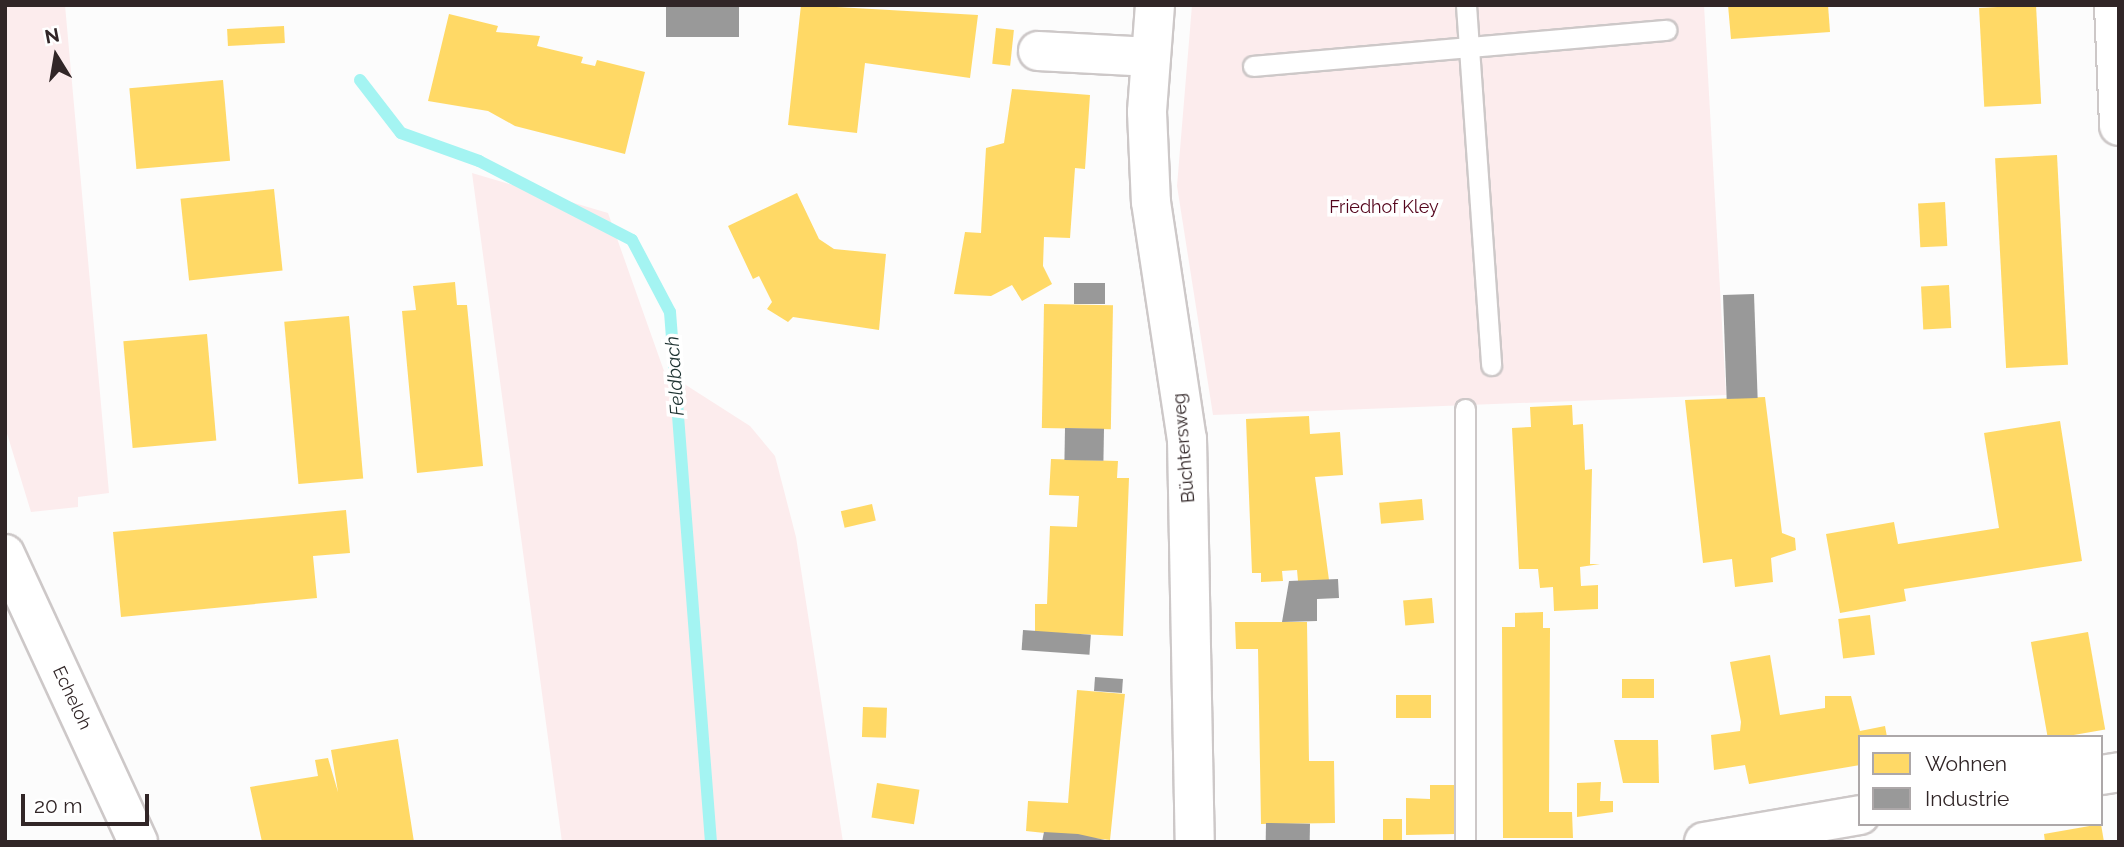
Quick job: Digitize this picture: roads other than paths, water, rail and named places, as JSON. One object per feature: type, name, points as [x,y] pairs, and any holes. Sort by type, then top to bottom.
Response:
[{"type":"street","name":"Büchtersweg","points":[[1155,5],[1151,57],[1151,202],[1187,439],[1195,842]]},
{"type":"street","points":[[2114,5],[2119,127]]},
{"type":"street","points":[[1038,51],[1151,57]]},
{"type":"street","name":"Echeloh","points":[[5,554],[138,842]]},
{"type":"street","points":[[1704,842],[1858,816]]},
{"type":"lane","points":[[1466,5],[1491,365]]},
{"type":"lane","points":[[1253,66],[1469,45],[1666,30]]},
{"type":"lane","points":[[1465,409],[1465,842]]},
{"type":"waterway","name":"Feldbach","points":[[360,80],[401,133],[479,161],[632,240],[670,312],[711,842]]},
{"type":"park label","name":"Friedhof Kley","points":[[1384,207]]}]
